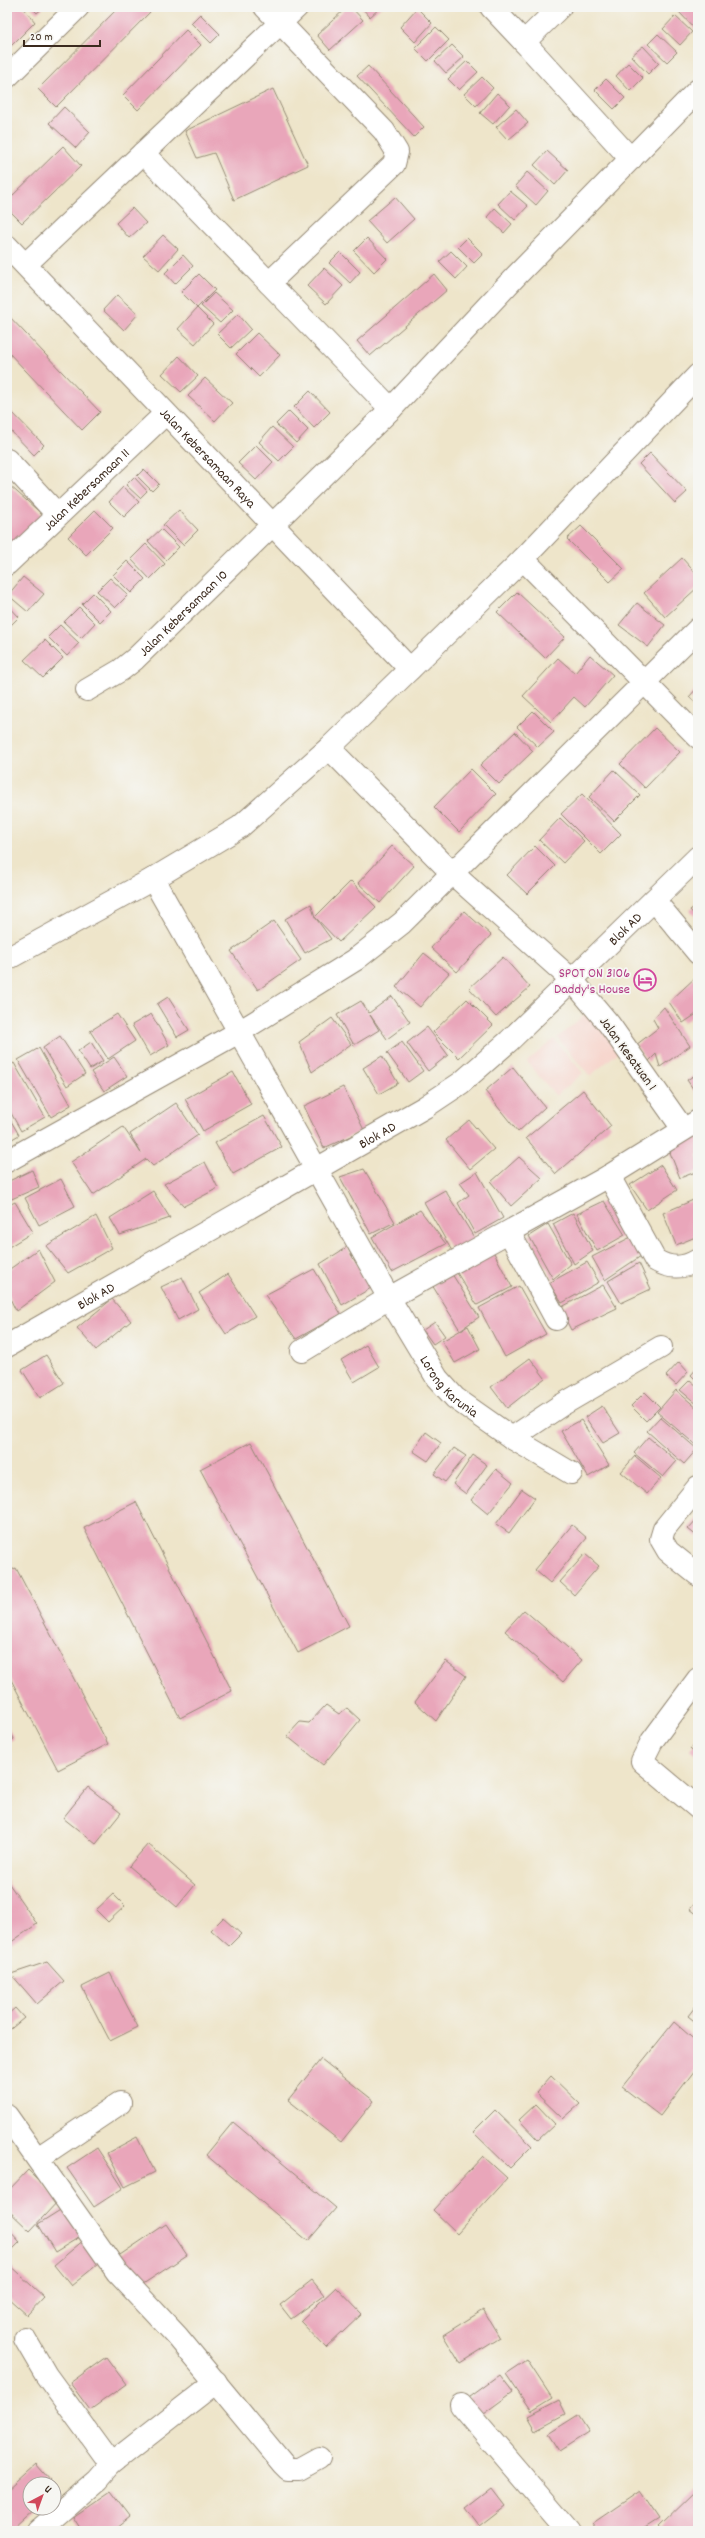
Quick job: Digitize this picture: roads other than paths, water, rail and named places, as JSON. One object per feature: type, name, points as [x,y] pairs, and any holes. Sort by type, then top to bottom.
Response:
[{"type":"street","points":[[7,77],[78,7]]},
{"type":"street","points":[[265,7],[384,131],[397,152],[394,164],[269,282]]},
{"type":"street","points":[[26,264],[297,7]]},
{"type":"street","points":[[491,7],[631,158]]},
{"type":"street","points":[[524,42],[560,7]]},
{"type":"street","name":"Jalan Kebersamaan 10","points":[[87,690],[121,670],[134,659],[272,526],[390,409],[515,277],[698,90]]},
{"type":"street","points":[[143,153],[390,409]]},
{"type":"street","name":"Jalan Kebersamaan Raya","points":[[7,246],[26,264],[165,414],[410,669]]},
{"type":"street","points":[[7,959],[153,879],[240,827],[329,748],[523,559],[698,375]]},
{"type":"street","name":"Jalan Kebersamaan 11","points":[[7,564],[57,514],[165,414]]},
{"type":"street","points":[[7,460],[57,514]]},
{"type":"street","points":[[523,559],[698,737]]},
{"type":"street","points":[[7,1161],[239,1032],[375,945],[402,923],[698,630]]},
{"type":"street","name":"Jalan Kesatuan 1","points":[[329,748],[452,873],[572,980],[690,1125]]},
{"type":"street","name":"Blok AD","points":[[7,1346],[425,1107],[461,1083],[572,980],[698,858]]},
{"type":"street","name":"Lorong Karunia","points":[[153,879],[389,1298],[446,1389],[512,1438],[571,1473]]},
{"type":"street","points":[[654,900],[698,953]]},
{"type":"street","points":[[302,1351],[389,1298],[609,1176],[690,1125]]},
{"type":"street","points":[[609,1176],[655,1260],[674,1267],[688,1266],[698,1260]]},
{"type":"street","points":[[509,1232],[556,1319]]},
{"type":"street","points":[[512,1438],[560,1406],[661,1347]]},
{"type":"street","points":[[698,1486],[664,1530],[661,1539],[668,1551],[698,1575]]},
{"type":"street","points":[[698,1679],[652,1741],[642,1761],[698,1808]]},
{"type":"street","points":[[38,2158],[120,2103]]},
{"type":"street","points":[[7,2116],[117,2272],[216,2382],[288,2469],[299,2469],[318,2458]]},
{"type":"street","points":[[25,2339],[46,2375],[110,2464]]},
{"type":"street","points":[[38,2531],[98,2479],[110,2464],[216,2382]]},
{"type":"street","points":[[462,2405],[569,2531]]},
{"type":"place","name":"SPOT ON 3106 Daddy's House","points":[[645,980]]}]
